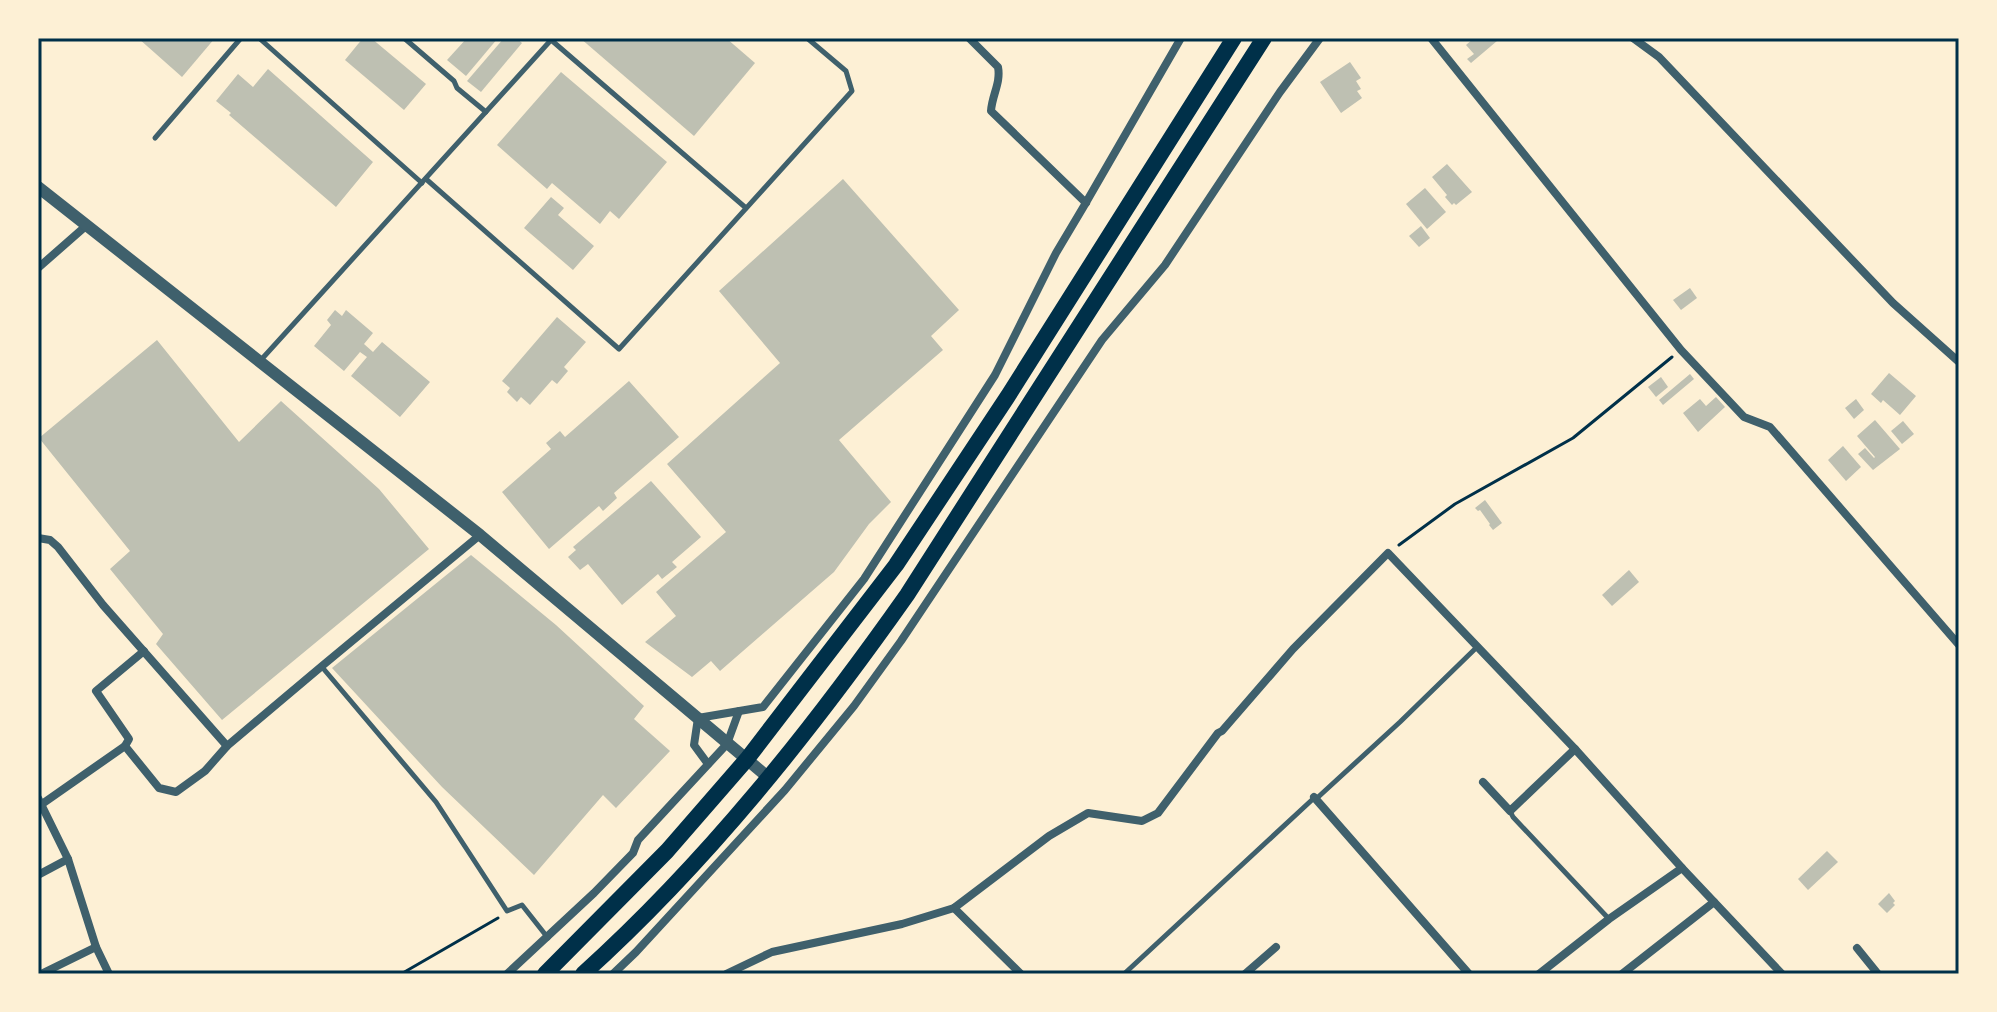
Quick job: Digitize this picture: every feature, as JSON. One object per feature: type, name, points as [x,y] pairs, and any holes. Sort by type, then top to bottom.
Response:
[{"type":"highway","points":[[545,974],[649,869],[747,759],[896,565],[1008,396],[1234,38]]},
{"type":"highway","points":[[583,974],[697,862],[851,675],[907,595],[1264,38]]},
{"type":"street","points":[[969,38],[998,67],[999,82],[991,111],[1086,203]]},
{"type":"street","points":[[698,718],[763,707],[864,579],[995,375],[1056,253],[1181,38]]},
{"type":"street","points":[[613,974],[785,790],[854,706],[901,641],[1102,340],[1165,265],[1280,92],[1320,38]]},
{"type":"street","points":[[1431,38],[1681,350],[1744,417],[1770,427],[1959,645]]},
{"type":"street","points":[[1633,38],[1659,57],[1893,303],[1959,362]]},
{"type":"street","points":[[38,187],[480,535],[769,778]]},
{"type":"street","points":[[38,268],[87,225]]},
{"type":"street","points":[[125,746],[159,788],[176,792],[205,771],[227,746],[480,535]]},
{"type":"street","points":[[38,538],[50,540],[58,547],[103,605],[227,746]]},
{"type":"street","points":[[726,974],[772,952],[902,924],[954,908],[1049,836],[1088,813],[1142,821],[1158,813],[1218,733],[1293,649],[1388,553],[1575,749],[1779,971],[1767,974]]},
{"type":"street","points":[[109,974],[96,947],[68,859],[40,801],[125,746],[129,739],[96,691],[144,651]]},
{"type":"street","points":[[507,974],[548,938],[633,853],[638,840],[727,744],[739,711]]},
{"type":"street","points":[[698,718],[694,745],[708,764]]},
{"type":"street","points":[[1483,782],[1510,811],[1575,749]]},
{"type":"street","points":[[1315,798],[1469,974]]},
{"type":"street","points":[[633,853],[649,869]]},
{"type":"street","points":[[38,875],[68,859]]},
{"type":"street","points":[[1539,974],[1609,919],[1682,868]]},
{"type":"street","points":[[1622,974],[1714,902]]},
{"type":"street","points":[[954,908],[1021,974]]},
{"type":"street","points":[[41,974],[96,947]]},
{"type":"street","points":[[1245,974],[1276,947]]},
{"type":"street","points":[[1857,948],[1878,974]]},
{"type":"lane","points":[[155,138],[241,38]]},
{"type":"lane","points":[[259,38],[619,349],[852,91],[846,71],[807,38]]},
{"type":"lane","points":[[404,38],[486,112]]},
{"type":"lane","points":[[259,361],[550,39],[746,208]]},
{"type":"lane","points":[[1124,974],[1400,722],[1477,647]]},
{"type":"lane","points":[[322,666],[436,802],[507,911],[522,905],[548,938]]},
{"type":"lane","points":[[1510,811],[1609,919]]},
{"type":"path","points":[[1388,553],[1455,504],[1573,438],[1681,350]]},
{"type":"path","points":[[401,974],[505,915],[507,911]]},
{"type":"building","points":[[138,38],[215,38],[182,77]]},
{"type":"building","points":[[363,38],[371,38],[426,84],[404,110],[345,60]]},
{"type":"building","points":[[467,38],[498,38],[466,76],[447,60]]},
{"type":"building","points":[[504,38],[516,38],[522,43],[481,92],[467,81]]},
{"type":"building","points":[[580,38],[726,38],[755,63],[694,136]]},
{"type":"building","points":[[1474,38],[1495,38],[1497,41],[1471,63],[1467,59],[1474,54],[1466,45]]},
{"type":"building","points":[[1350,62],[1361,78],[1356,81],[1362,98],[1341,113],[1320,82]]},
{"type":"building","points":[[268,69],[373,162],[336,207],[216,101],[238,74],[253,87]]},
{"type":"building","points":[[561,72],[667,162],[619,219],[610,211],[600,224],[552,183],[547,189],[497,145]]},
{"type":"building","points":[[1447,164],[1472,192],[1456,205],[1445,197],[1447,195],[1432,177]]},
{"type":"building","points":[[843,179],[959,310],[931,336],[943,350],[839,440],[891,502],[869,524],[834,572],[720,671],[711,661],[692,677],[645,642],[676,616],[656,592],[726,532],[667,464],[780,363],[719,291]]},
{"type":"building","points":[[1425,188],[1446,212],[1427,229],[1406,204]]},
{"type":"building","points":[[551,197],[564,208],[558,215],[594,246],[573,270],[524,228]]},
{"type":"building","points":[[1421,226],[1430,238],[1419,247],[1409,236]]},
{"type":"building","points":[[1690,288],[1697,298],[1681,310],[1673,300]]},
{"type":"building","points":[[335,310],[342,316],[346,310],[373,333],[364,344],[373,352],[382,342],[430,382],[400,417],[351,376],[367,357],[360,352],[344,371],[314,346],[331,325],[327,320]]},
{"type":"building","points":[[557,317],[586,342],[564,367],[568,371],[557,384],[552,380],[530,405],[521,397],[517,402],[507,392],[510,388],[502,381]]},
{"type":"building","points":[[157,340],[239,442],[281,401],[379,489],[429,549],[222,720],[156,644],[163,634],[110,569],[130,551],[39,438]]},
{"type":"building","points":[[1889,373],[1916,396],[1900,415],[1871,394]]},
{"type":"building","points":[[1690,374],[1694,379],[1663,405],[1659,400]]},
{"type":"building","points":[[1661,377],[1668,387],[1656,397],[1648,387]]},
{"type":"building","points":[[629,381],[679,437],[614,493],[617,498],[603,511],[599,506],[549,549],[502,492],[551,449],[546,443],[560,431],[565,437]]},
{"type":"building","points":[[1716,397],[1725,407],[1698,432],[1683,413],[1700,399],[1706,406]]},
{"type":"building","points":[[1856,399],[1864,410],[1854,419],[1845,408]]},
{"type":"building","points":[[1875,420],[1900,449],[1873,470],[1858,454],[1865,448],[1875,457],[1857,436]]},
{"type":"building","points":[[1903,421],[1914,434],[1902,444],[1891,431]]},
{"type":"building","points":[[1843,446],[1861,467],[1846,481],[1828,460]]},
{"type":"building","points":[[651,481],[701,537],[672,562],[677,567],[662,579],[658,574],[622,605],[588,564],[580,570],[568,557],[576,550],[573,547]]},
{"type":"building","points":[[1485,500],[1502,523],[1493,530],[1480,510],[1475,508]]},
{"type":"building","points":[[471,555],[556,625],[644,706],[634,719],[670,751],[616,808],[603,795],[534,875],[442,787],[332,668]]},
{"type":"building","points":[[1629,570],[1639,582],[1612,606],[1602,595]]},
{"type":"building","points":[[1827,851],[1838,862],[1808,890],[1798,879]]},
{"type":"building","points":[[1889,893],[1895,905],[1887,913],[1878,904]]}]
